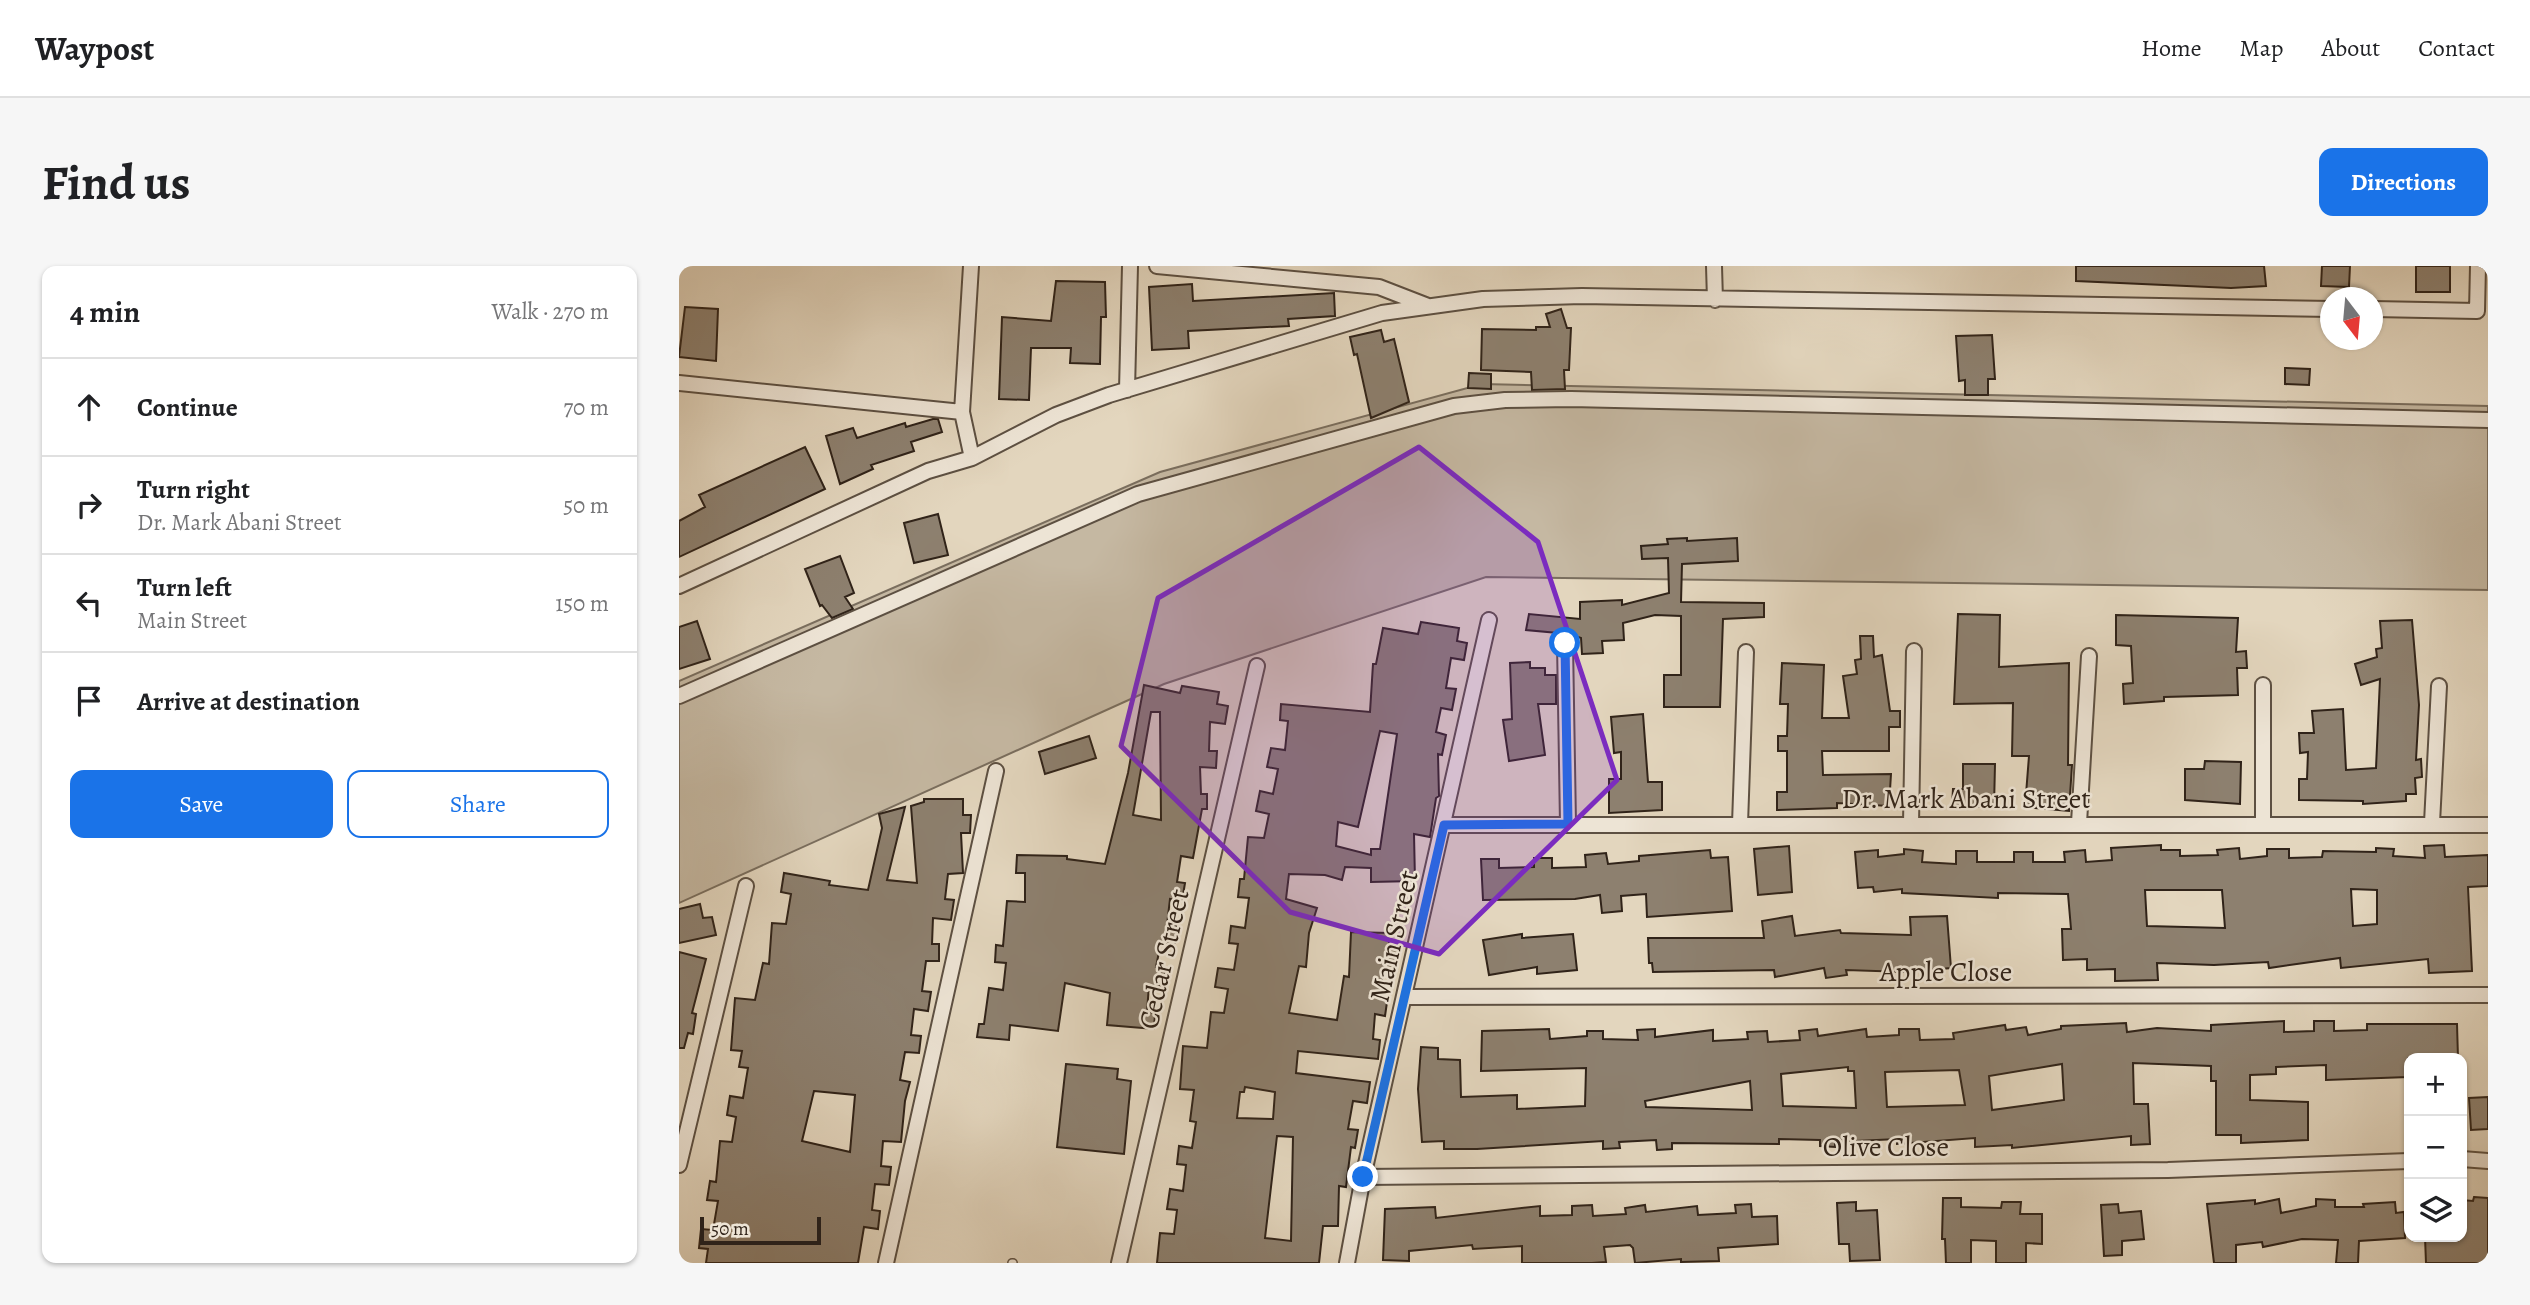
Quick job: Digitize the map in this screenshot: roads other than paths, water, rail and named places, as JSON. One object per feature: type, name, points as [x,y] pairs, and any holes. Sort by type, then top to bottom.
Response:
[{"type":"street","points":[[971,266],[963,412],[972,457]]},
{"type":"street","points":[[1127,390],[1130,266]]},
{"type":"street","points":[[1157,266],[1256,271],[1379,287],[1430,307]]},
{"type":"street","points":[[1714,266],[1716,300]]},
{"type":"street","points":[[2383,309],[2477,311],[2478,266]]},
{"type":"street","points":[[679,586],[928,471],[972,457],[1056,415],[1127,390],[1382,313],[1483,299],[1582,296],[2320,309]]},
{"type":"street","points":[[679,383],[963,412]]},
{"type":"street","points":[[679,696],[1138,494],[1454,406],[1505,400],[1571,399],[2488,420]]},
{"type":"street","name":"Main Street","points":[[1347,1263],[1363,1177],[1489,620]]},
{"type":"street","points":[[1565,643],[1568,824]]},
{"type":"street","points":[[1911,824],[1914,651]]},
{"type":"street","points":[[1741,824],[1746,652]]},
{"type":"street","points":[[2080,823],[2089,656]]},
{"type":"street","name":"Cedar Street","points":[[1119,1263],[1257,666]]},
{"type":"street","points":[[2263,685],[2263,823]]},
{"type":"street","points":[[2432,823],[2439,686]]},
{"type":"street","points":[[886,1263],[996,771]]},
{"type":"street","name":"Dr. Mark Abani Street","points":[[1444,825],[2488,825]]},
{"type":"street","points":[[679,1165],[746,886]]},
{"type":"street","name":"Apple Close","points":[[1405,997],[2488,995]]},
{"type":"street","points":[[2467,1159],[2488,1161]]},
{"type":"street","name":"Olive Close","points":[[1363,1177],[2168,1170],[2404,1161]]}]
